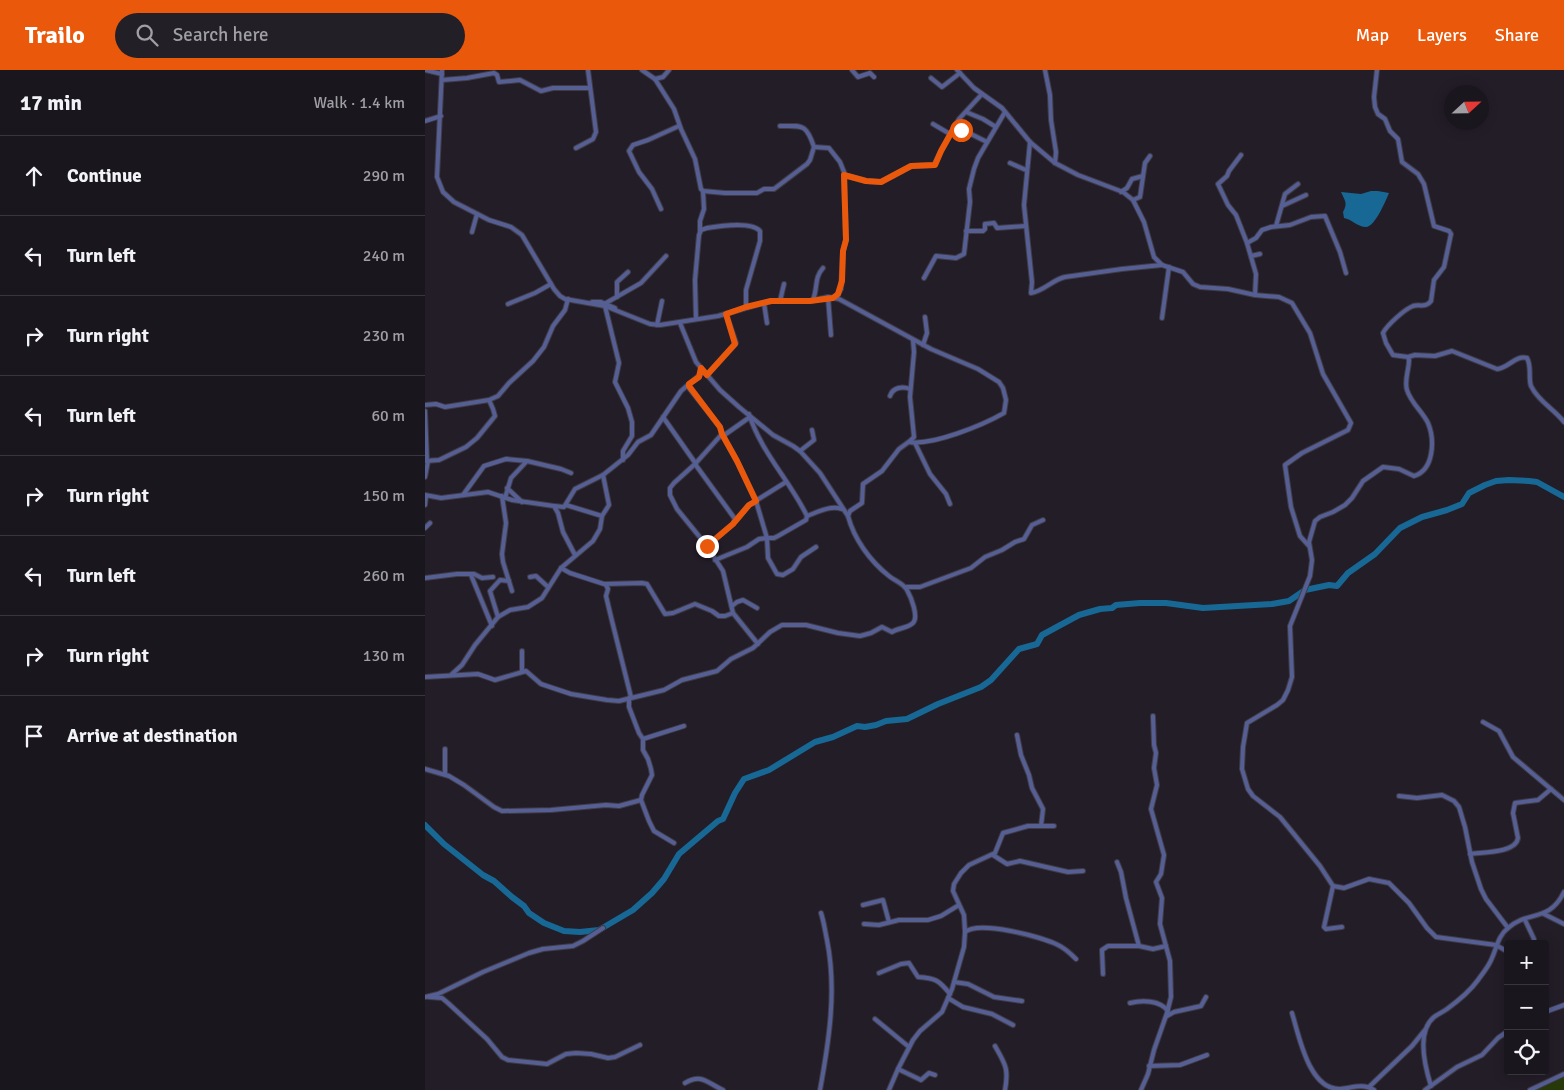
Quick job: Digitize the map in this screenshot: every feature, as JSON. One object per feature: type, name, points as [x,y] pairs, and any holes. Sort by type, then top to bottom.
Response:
[{"type":"street","points":[[425,70],[442,72],[437,177],[443,192],[454,202],[477,214],[518,231],[560,296],[606,305],[619,312],[657,325],[680,323],[726,314],[764,303],[830,297],[840,291],[846,235],[844,175],[841,164],[831,149],[825,146],[814,147]]},
{"type":"street","points":[[576,148],[593,139],[597,132],[588,70]]},
{"type":"street","points":[[642,70],[655,79],[674,109],[679,126],[695,158],[703,191],[704,209],[700,220],[695,280],[696,319]]},
{"type":"street","points":[[655,79],[663,77],[669,70]]},
{"type":"street","points":[[852,70],[858,77],[871,73],[873,77]]},
{"type":"street","points":[[1045,70],[1051,95],[1051,120],[1056,152],[1055,163]]},
{"type":"street","points":[[1377,70],[1373,97],[1376,109],[1385,119],[1390,131],[1398,139],[1402,162],[1418,174],[1424,184],[1434,226],[1449,231],[1451,234],[1445,264],[1434,280],[1433,298],[1429,304],[1412,307],[1384,331],[1389,351],[1395,356],[1408,357],[1415,355],[1435,356],[1452,351],[1497,369],[1503,368],[1517,358],[1527,358],[1529,378],[1536,395],[1564,422]]},
{"type":"street","points":[[931,78],[942,88],[959,71],[981,94],[1005,112],[1030,142],[1055,163],[1078,175],[1121,192],[1133,200],[1144,222],[1154,257],[1162,266]]},
{"type":"street","points":[[443,80],[471,78],[494,73],[497,75],[499,82],[520,80],[539,91],[553,88],[590,88]]},
{"type":"street","points":[[844,175],[866,181],[881,182],[911,166],[935,165],[955,126],[981,94]]},
{"type":"street","points":[[966,112],[983,119],[996,128]]},
{"type":"street","points":[[924,278],[936,256],[956,258],[965,254],[971,180],[977,160],[1005,112]]},
{"type":"street","points":[[425,121],[441,116]]},
{"type":"street","points":[[933,124],[950,134]]},
{"type":"street","points":[[703,191],[725,194],[757,193],[764,189],[771,190],[777,188],[809,162],[814,147],[803,127],[796,125],[780,126]]},
{"type":"street","points":[[661,209],[653,189],[639,172],[629,151],[633,145],[679,126]]},
{"type":"street","points":[[955,126],[987,142]]},
{"type":"street","points":[[1030,142],[1024,205],[1031,293],[1065,277],[1117,269],[1162,266],[1183,272],[1193,284],[1200,288],[1228,289],[1279,298],[1291,303],[1310,333],[1323,374],[1351,423],[1348,430],[1302,453],[1285,465],[1291,507],[1300,536],[1309,546]]},
{"type":"street","points":[[1241,155],[1227,176],[1218,184],[1228,205],[1236,216],[1247,243],[1256,274],[1255,295]]},
{"type":"street","points":[[1133,200],[1140,196],[1145,163],[1150,156]]},
{"type":"street","points":[[1010,163],[1026,170]]},
{"type":"street","points":[[1121,192],[1127,188],[1132,179],[1143,176]]},
{"type":"street","points":[[1276,226],[1285,194],[1298,184]]},
{"type":"street","points":[[1282,206],[1306,194]]},
{"type":"street","points":[[472,232],[477,214]]},
{"type":"street","points":[[1247,243],[1256,238],[1263,230],[1325,216],[1340,252],[1346,273]]},
{"type":"street","points":[[967,231],[983,231],[985,224],[988,223],[994,223],[997,228],[1025,226]]},
{"type":"street","points":[[700,232],[710,227],[737,225],[754,227],[760,231],[761,237],[746,290],[746,307]]},
{"type":"street","points":[[1251,256],[1260,254]]},
{"type":"street","points":[[606,305],[641,283],[666,256]]},
{"type":"street","points":[[1162,318],[1169,267]]},
{"type":"street","points":[[813,300],[817,288],[817,276],[823,268]]},
{"type":"street","points":[[617,297],[616,284],[628,272]]},
{"type":"street","points":[[508,304],[551,284]]},
{"type":"street","points":[[780,301],[784,284]]},
{"type":"street","points":[[830,297],[831,335]]},
{"type":"street","points":[[830,297],[843,300],[913,340],[978,369],[999,382],[1004,392],[1006,406],[1004,413],[980,425],[925,442],[909,442]]},
{"type":"street","points":[[425,405],[436,404],[445,407],[489,400],[498,396],[533,361],[548,340],[553,326],[565,310],[568,299]]},
{"type":"street","points":[[657,325],[662,300]]},
{"type":"street","points":[[764,303],[767,323]]},
{"type":"street","points":[[606,305],[619,363],[615,382],[628,408],[632,422],[632,436],[623,451],[623,460]]},
{"type":"street","points":[[707,375],[736,343],[726,314]]},
{"type":"street","points":[[923,345],[927,333],[925,317]]},
{"type":"street","points":[[425,677],[478,674],[495,680],[522,671],[528,672],[541,684],[571,694],[616,701],[664,690],[682,680],[717,671],[731,659],[758,644],[770,632],[782,625],[806,625],[860,636],[871,633],[881,627],[892,632],[898,628],[909,626],[914,622],[915,615],[910,596],[905,587],[888,576],[868,555],[847,516],[823,478],[800,451],[773,435],[728,398],[695,362],[680,323]]},
{"type":"street","points":[[847,516],[850,511],[862,503],[863,484],[882,471],[899,448],[913,437],[910,389],[914,352],[913,340]]},
{"type":"street","points":[[1408,357],[1407,392],[1430,429],[1432,454],[1427,466],[1419,475],[1414,476],[1387,466],[1376,471],[1363,481],[1345,505],[1317,518],[1313,524],[1309,546],[1312,560],[1310,576],[1290,626],[1291,677],[1289,690],[1283,700],[1277,705],[1247,722],[1242,769],[1247,788],[1251,794],[1285,822],[1320,866],[1333,886],[1344,888],[1369,879],[1389,883],[1409,903],[1436,937],[1496,945],[1504,950]]},
{"type":"street","points":[[558,513],[575,489],[603,475],[623,460],[638,442],[651,434],[681,392],[699,377],[701,368]]},
{"type":"street","points":[[689,384],[690,390],[720,427],[722,435],[756,501],[767,538],[768,558],[777,574],[780,576],[790,571],[801,557],[816,547]]},
{"type":"street","points":[[890,396],[897,388],[904,387],[910,389]]},
{"type":"street","points":[[427,461],[443,459],[466,447],[477,438],[495,416],[489,400]]},
{"type":"street","points":[[425,411],[427,461],[425,477]]},
{"type":"street","points":[[750,416],[722,435],[674,483],[670,495],[677,509],[707,546],[723,571],[724,584],[733,613],[758,644]]},
{"type":"street","points":[[750,416],[766,450],[798,498],[807,516]]},
{"type":"street","points":[[663,417],[733,515],[735,521]]},
{"type":"street","points":[[800,451],[814,440],[812,430]]},
{"type":"street","points":[[915,443],[930,474],[946,494],[950,504]]},
{"type":"street","points":[[463,494],[484,466],[506,459],[527,461],[571,473]]},
{"type":"street","points":[[512,591],[502,554],[506,523],[504,497],[511,478],[527,461]]},
{"type":"street","points":[[450,675],[462,665],[475,645],[498,617],[511,610],[524,609],[542,598],[561,568],[593,541],[600,529],[602,516],[609,505],[603,475]]},
{"type":"street","points":[[707,546],[723,534],[749,505],[786,482]]},
{"type":"street","points":[[507,488],[522,502]]},
{"type":"street","points":[[425,505],[425,495],[441,498],[488,492],[522,502],[562,508]]},
{"type":"street","points":[[566,504],[602,516]]},
{"type":"street","points":[[554,506],[563,532],[575,555]]},
{"type":"street","points":[[715,560],[759,540],[774,538],[801,524],[806,520],[807,516],[832,507],[842,509]]},
{"type":"street","points":[[905,587],[920,587],[971,568],[985,557],[1024,539],[1032,526],[1043,520]]},
{"type":"street","points":[[425,528],[430,523]]},
{"type":"street","points":[[561,568],[606,585],[647,584],[665,614],[673,613],[695,604],[719,616],[733,613]]},
{"type":"street","points":[[425,578],[457,574],[476,574],[483,578],[493,577]]},
{"type":"street","points":[[471,574],[492,626]]},
{"type":"street","points":[[530,577],[535,576],[548,587]]},
{"type":"street","points":[[498,617],[490,591],[500,580],[509,581]]},
{"type":"street","points":[[606,585],[608,590],[606,596],[630,697],[630,711],[643,740],[643,750],[650,763],[652,775],[649,784],[641,794],[641,800],[655,831],[674,843]]},
{"type":"street","points":[[732,606],[743,600],[757,608]]},
{"type":"street","points":[[521,651],[522,671]]},
{"type":"street","points":[[1141,1090],[1148,1074],[1153,1050],[1167,1014],[1171,997],[1171,966],[1161,924],[1162,898],[1156,882],[1161,874],[1164,855],[1151,809],[1157,785],[1154,765],[1157,754],[1153,716]]},
{"type":"street","points":[[1483,722],[1499,731],[1513,758],[1564,800]]},
{"type":"street","points":[[643,740],[683,726]]},
{"type":"street","points":[[1017,735],[1021,755],[1032,788],[1043,810],[1041,826]]},
{"type":"street","points":[[445,748],[445,774]]},
{"type":"street","points":[[425,770],[445,774],[502,811],[551,810],[606,805],[619,806],[641,800]]},
{"type":"street","points":[[1470,854],[1514,846],[1518,838],[1513,812],[1515,804],[1538,800],[1551,789]]},
{"type":"street","points":[[1399,796],[1417,798],[1442,795],[1454,801],[1463,816],[1470,854],[1481,889],[1486,899],[1508,928]]},
{"type":"street","points":[[889,1090],[909,1047],[920,1031],[941,1012],[954,982],[964,947],[965,932],[964,915],[953,887],[961,873],[969,865],[993,855],[1003,833],[1028,826],[1054,826]]},
{"type":"street","points":[[993,855],[1007,864],[1020,861],[1068,872],[1076,873],[1083,871]]},
{"type":"street","points":[[1117,862],[1139,946]]},
{"type":"street","points":[[1333,886],[1324,927],[1326,929],[1342,927]]},
{"type":"street","points":[[1369,1087],[1412,1046],[1435,1016],[1449,1008],[1476,983],[1492,959],[1496,945],[1508,928],[1544,914],[1559,903],[1564,892]]},
{"type":"street","points":[[863,905],[883,900],[889,922]]},
{"type":"street","points":[[864,924],[879,925],[899,920],[921,921],[933,919],[959,905]]},
{"type":"street","points":[[820,1090],[830,1034],[832,998],[829,951],[821,914]]},
{"type":"street","points":[[1544,914],[1564,924]]},
{"type":"street","points":[[1525,920],[1534,940]]},
{"type":"street","points":[[965,932],[973,928],[990,927],[1027,934],[1059,945],[1077,959]]},
{"type":"street","points":[[427,997],[518,956],[543,949],[578,944],[603,928]]},
{"type":"street","points":[[1103,974],[1103,948],[1139,946],[1153,949],[1166,946]]},
{"type":"street","points":[[879,972],[909,963],[918,977],[930,977],[938,981],[949,996],[963,1007],[992,1014],[1013,1025]]},
{"type":"street","points":[[954,982],[968,984],[994,998],[1023,1001]]},
{"type":"street","points":[[427,997],[442,998],[487,1039],[502,1057],[508,1060],[547,1064],[566,1054],[576,1053],[608,1058],[615,1057],[640,1045]]},
{"type":"street","points":[[1167,1014],[1201,1006],[1204,1004],[1206,997]]},
{"type":"street","points":[[1130,1003],[1139,1001],[1155,1003],[1164,1007],[1167,1014]]},
{"type":"street","points":[[1549,1011],[1564,1005]]},
{"type":"street","points":[[1292,1013],[1304,1054],[1317,1079],[1323,1085],[1335,1089],[1355,1086],[1369,1087],[1374,1090]]},
{"type":"street","points":[[875,1019],[909,1047]]},
{"type":"street","points":[[1426,1028],[1424,1058],[1431,1086]]},
{"type":"street","points":[[1425,1090],[1457,1067],[1482,1055],[1504,1034]]},
{"type":"street","points":[[995,1046],[1007,1068],[1005,1090]]},
{"type":"street","points":[[1149,1066],[1180,1065],[1207,1056]]},
{"type":"street","points":[[898,1068],[921,1080],[929,1073],[935,1075]]},
{"type":"street","points":[[1530,1090],[1564,1074]]},
{"type":"street","points":[[685,1083],[694,1078],[702,1078],[723,1090]]},
{"type":"green space","points":[[1564,1077],[1564,1090],[1535,1090]]},
{"type":"water","points":[[1371,191],[1389,193],[1373,223],[1363,227],[1344,218],[1343,212],[1346,204],[1341,192],[1361,194]]},
{"type":"waterway","points":[[425,825],[444,844],[483,875],[494,881],[524,906],[529,913],[544,923],[564,931],[599,930],[633,910],[652,893],[664,879],[679,854],[718,821],[723,819],[744,779],[769,770],[815,742],[833,737],[857,726],[865,727],[886,721],[907,719],[981,687],[991,680],[1019,649],[1037,644],[1042,635],[1079,615],[1100,609],[1112,608],[1116,605],[1140,603],[1166,603],[1203,608],[1272,604],[1289,601],[1305,590],[1329,585],[1337,586],[1348,573],[1375,554],[1400,528],[1422,517],[1462,504],[1469,493],[1485,485],[1496,481],[1509,480],[1537,482],[1564,497]]},
{"type":"route","points":[[707,546],[723,534],[749,505],[756,501],[720,427],[690,390],[689,386],[701,374],[701,368],[707,375],[735,344],[736,341],[726,314],[775,300],[810,301],[828,297],[833,298],[841,289],[843,251],[846,240],[844,175],[866,181],[881,182],[898,171],[911,166],[935,165],[955,126],[961,130]]}]
